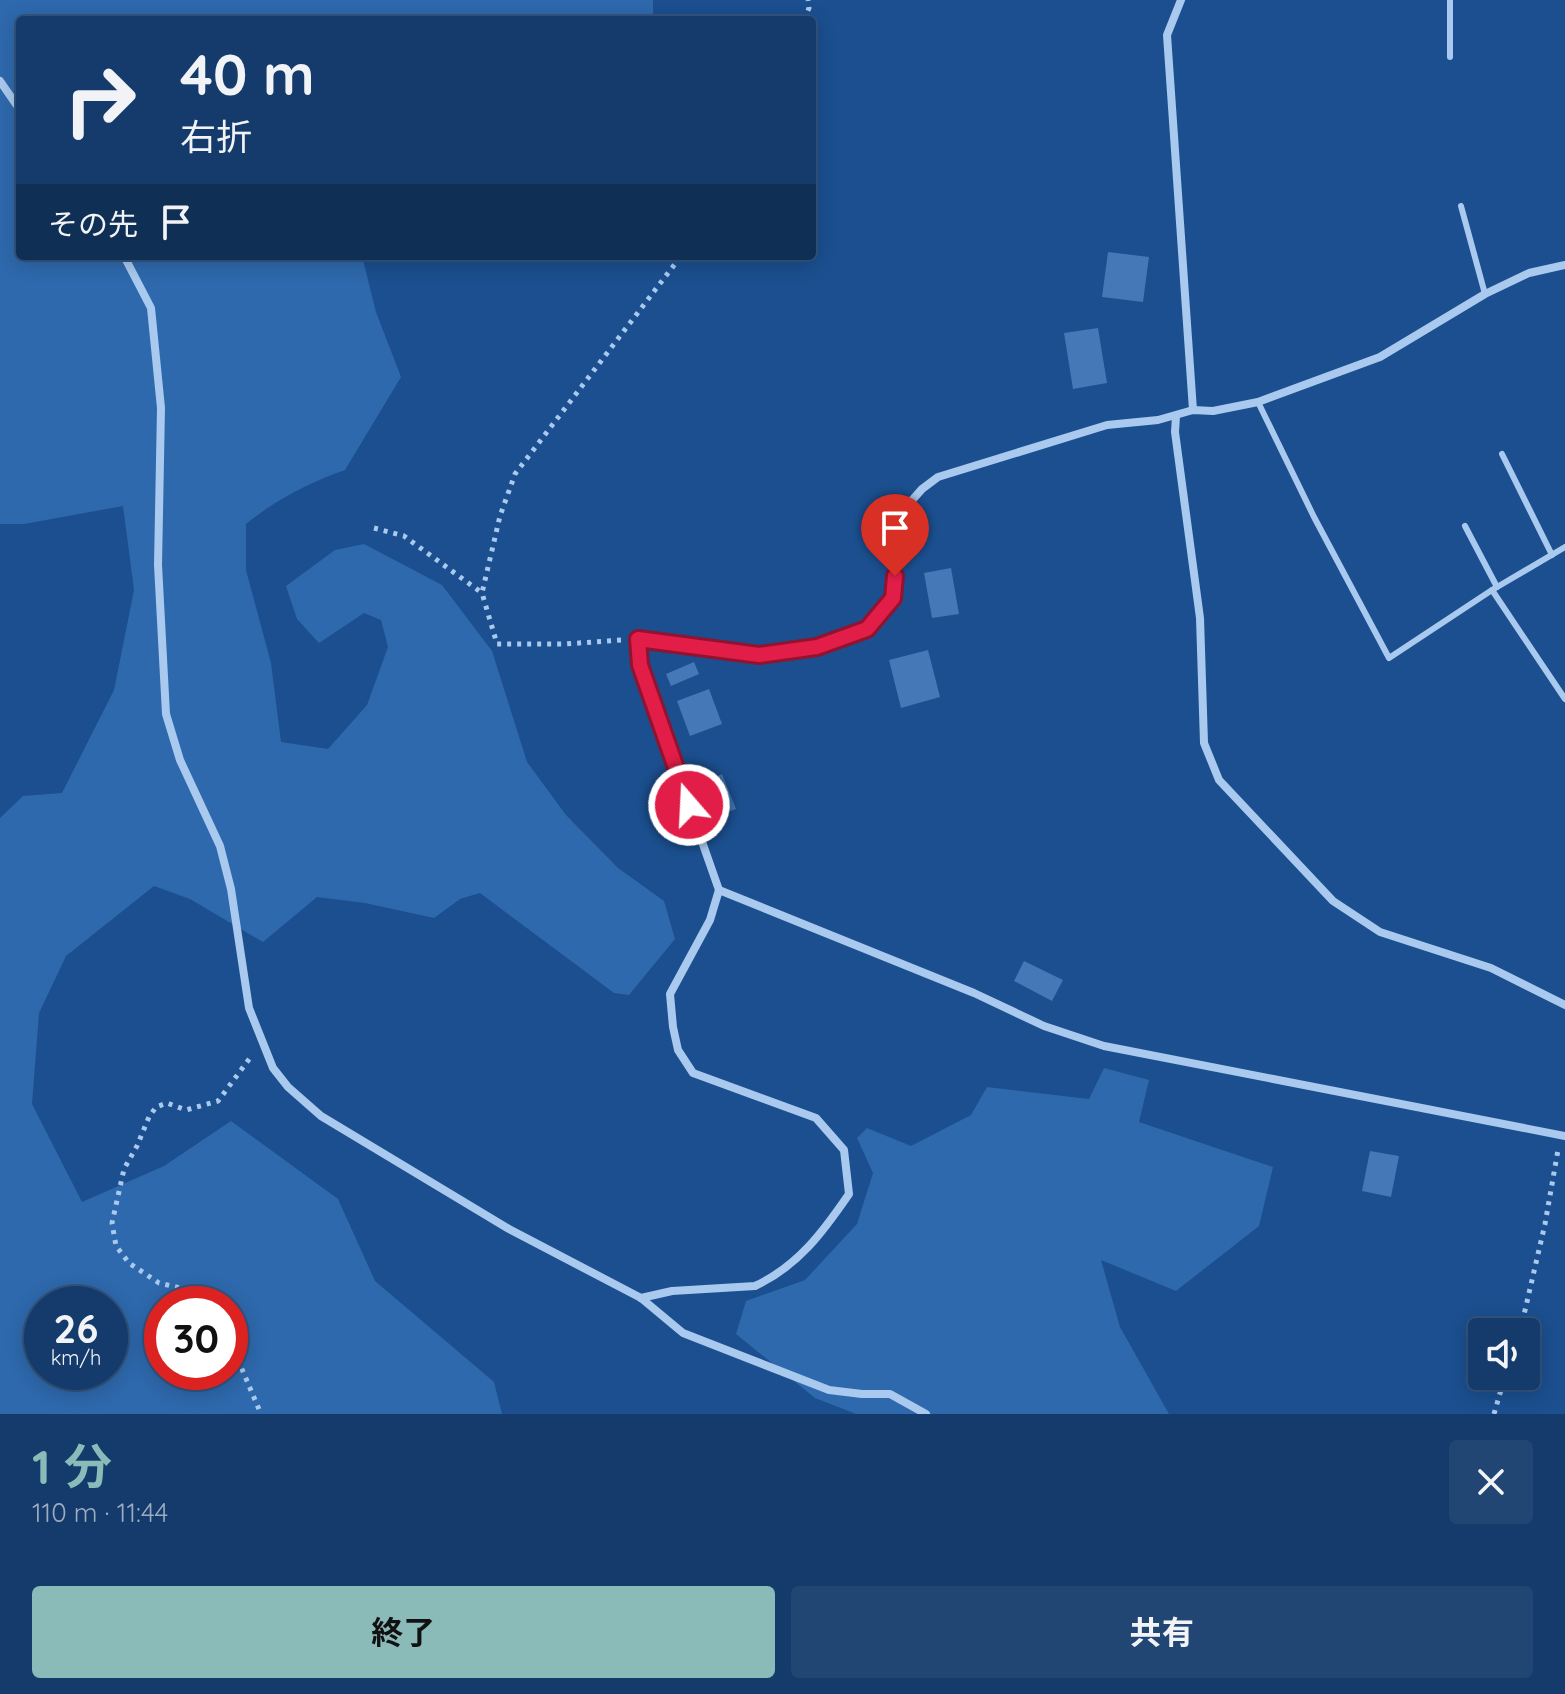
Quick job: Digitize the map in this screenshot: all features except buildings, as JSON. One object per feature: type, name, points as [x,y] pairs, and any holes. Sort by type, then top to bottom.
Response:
[{"type":"street","points":[[1181,0],[1167,35],[1193,410]]},
{"type":"street","points":[[0,81],[16,104]]},
{"type":"street","points":[[126,260],[151,308],[161,408],[158,565],[166,714],[180,760],[220,846],[231,889],[249,1008],[273,1068],[321,1116],[509,1229],[641,1298],[683,1333],[829,1390],[890,1394],[926,1414]]},
{"type":"street","points":[[641,1298],[672,1291],[755,1286],[766,1281],[821,1236],[849,1194],[844,1150],[816,1118],[693,1073],[678,1050],[670,994],[710,920],[719,890],[640,665],[638,639],[759,655],[817,647],[867,629],[893,598],[899,533],[907,506],[938,477],[1107,425],[1258,402],[1380,357],[1485,294],[1529,273],[1565,265]]},
{"type":"street","points":[[1176,416],[1175,432],[1200,618],[1204,743],[1219,780],[1333,901],[1380,932],[1491,968],[1565,1005]]},
{"type":"street","points":[[719,890],[974,993],[1044,1026],[1104,1046],[1564,1131]]},
{"type":"lane","points":[[1450,0],[1450,57]]},
{"type":"lane","points":[[1461,206],[1485,294]]},
{"type":"lane","points":[[1258,402],[1314,517],[1389,658],[1494,588],[1565,547]]},
{"type":"lane","points":[[1502,454],[1552,555]]},
{"type":"lane","points":[[1465,526],[1494,588],[1565,699]]},
{"type":"path","points":[[638,639],[565,644],[497,644],[482,593],[500,516],[515,474],[678,260]]},
{"type":"path","points":[[374,528],[404,536],[482,593]]},
{"type":"path","points":[[172,1286],[159,1283],[129,1263],[116,1246],[112,1223],[124,1169],[156,1107],[167,1103],[186,1110],[218,1101],[241,1073],[260,1040]]},
{"type":"path","points":[[1523,1318],[1564,1131]]},
{"type":"path","points":[[248,1383],[261,1414]]},
{"type":"path","points":[[1494,1414],[1501,1390]]},
{"type":"shaded area","points":[[0,0],[653,0],[653,16],[16,16],[16,260],[363,260],[376,312],[401,377],[345,470],[293,492],[246,524],[246,570],[271,663],[281,742],[328,749],[367,705],[388,647],[381,620],[364,613],[319,643],[297,619],[286,586],[335,550],[364,544],[442,585],[492,651],[527,762],[566,815],[618,868],[664,901],[675,939],[629,995],[614,993],[480,893],[460,899],[434,918],[365,903],[317,897],[263,942],[190,899],[154,886],[66,956],[39,1013],[32,1104],[82,1202],[164,1166],[231,1121],[338,1199],[375,1281],[494,1382],[502,1414],[0,1414],[0,818],[23,796],[62,793],[114,690],[134,590],[123,506],[24,524],[0,524]]},
{"type":"shaded area","points":[[1104,1068],[1149,1080],[1139,1122],[1273,1167],[1259,1226],[1176,1291],[1101,1260],[1120,1327],[1169,1414],[856,1414],[815,1398],[736,1334],[746,1301],[805,1280],[857,1224],[873,1173],[857,1138],[867,1128],[911,1146],[971,1115],[987,1087],[1089,1099]]},
{"type":"route","points":[[689,805],[640,665],[638,639],[759,655],[817,647],[867,629],[893,598],[895,576]]}]
